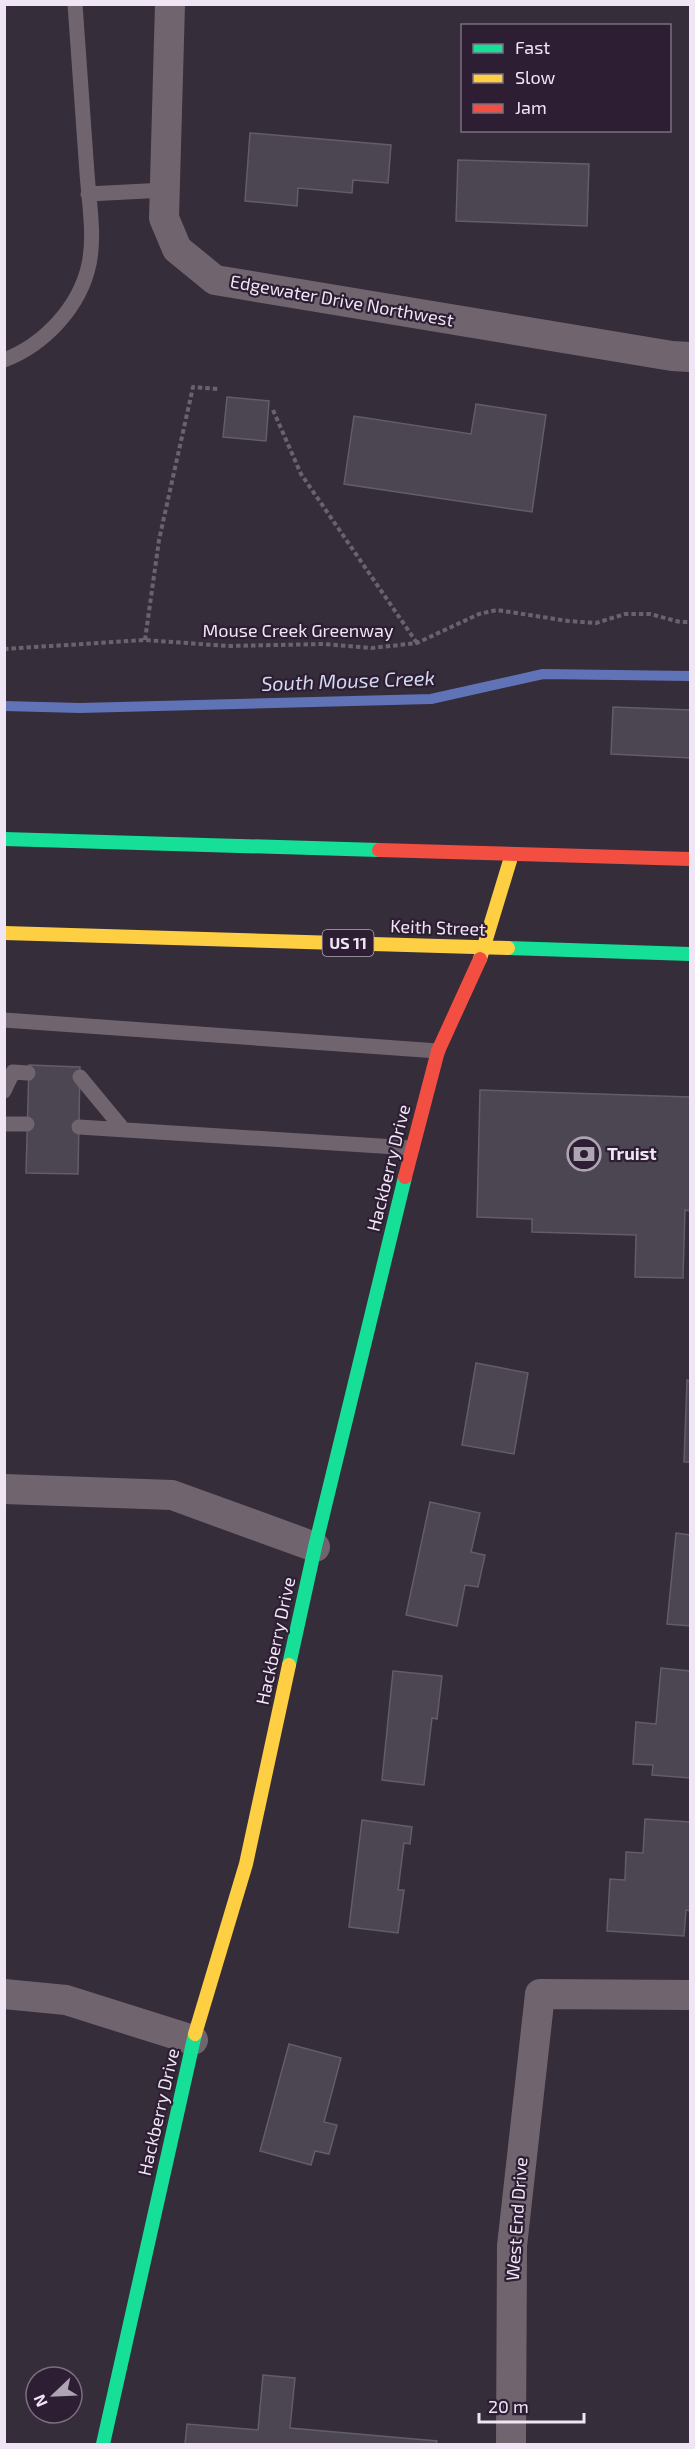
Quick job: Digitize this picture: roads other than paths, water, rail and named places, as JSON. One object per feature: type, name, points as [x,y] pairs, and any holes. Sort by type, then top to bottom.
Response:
[{"type":"street","name":"Edgewater Drive Northwest","points":[[170,4],[164,218],[177,249],[215,280],[672,356],[690,357]]},
{"type":"street","points":[[4,839],[690,859]]},
{"type":"street","name":"Hackberry Drive","points":[[103,2445],[193,2040],[246,1864],[315,1547],[412,1148],[438,1051],[485,948],[512,854]]},
{"type":"street","name":"Keith Street","points":[[4,933],[690,954]]},
{"type":"street","points":[[4,1489],[172,1495],[315,1547]]},
{"type":"street","points":[[4,1994],[66,2000],[193,2040]]},
{"type":"street","name":"West End Drive","points":[[511,2445],[512,2246],[540,1994],[690,1995]]},
{"type":"lane","points":[[4,360],[25,351],[42,339],[71,304],[84,281],[91,245],[75,4]]},
{"type":"lane","points":[[88,194],[165,190]]},
{"type":"lane","points":[[4,1020],[438,1051]]},
{"type":"lane","points":[[4,1090],[13,1072],[28,1073]]},
{"type":"lane","points":[[80,1077],[123,1129]]},
{"type":"lane","points":[[4,1124],[27,1124]]},
{"type":"lane","points":[[79,1127],[412,1148]]},
{"type":"waterway","name":"South Mouse Creek","points":[[4,706],[80,708],[431,699],[543,674],[690,676]]},
{"type":"place","name":"Truist","points":[[584,1154]]}]
